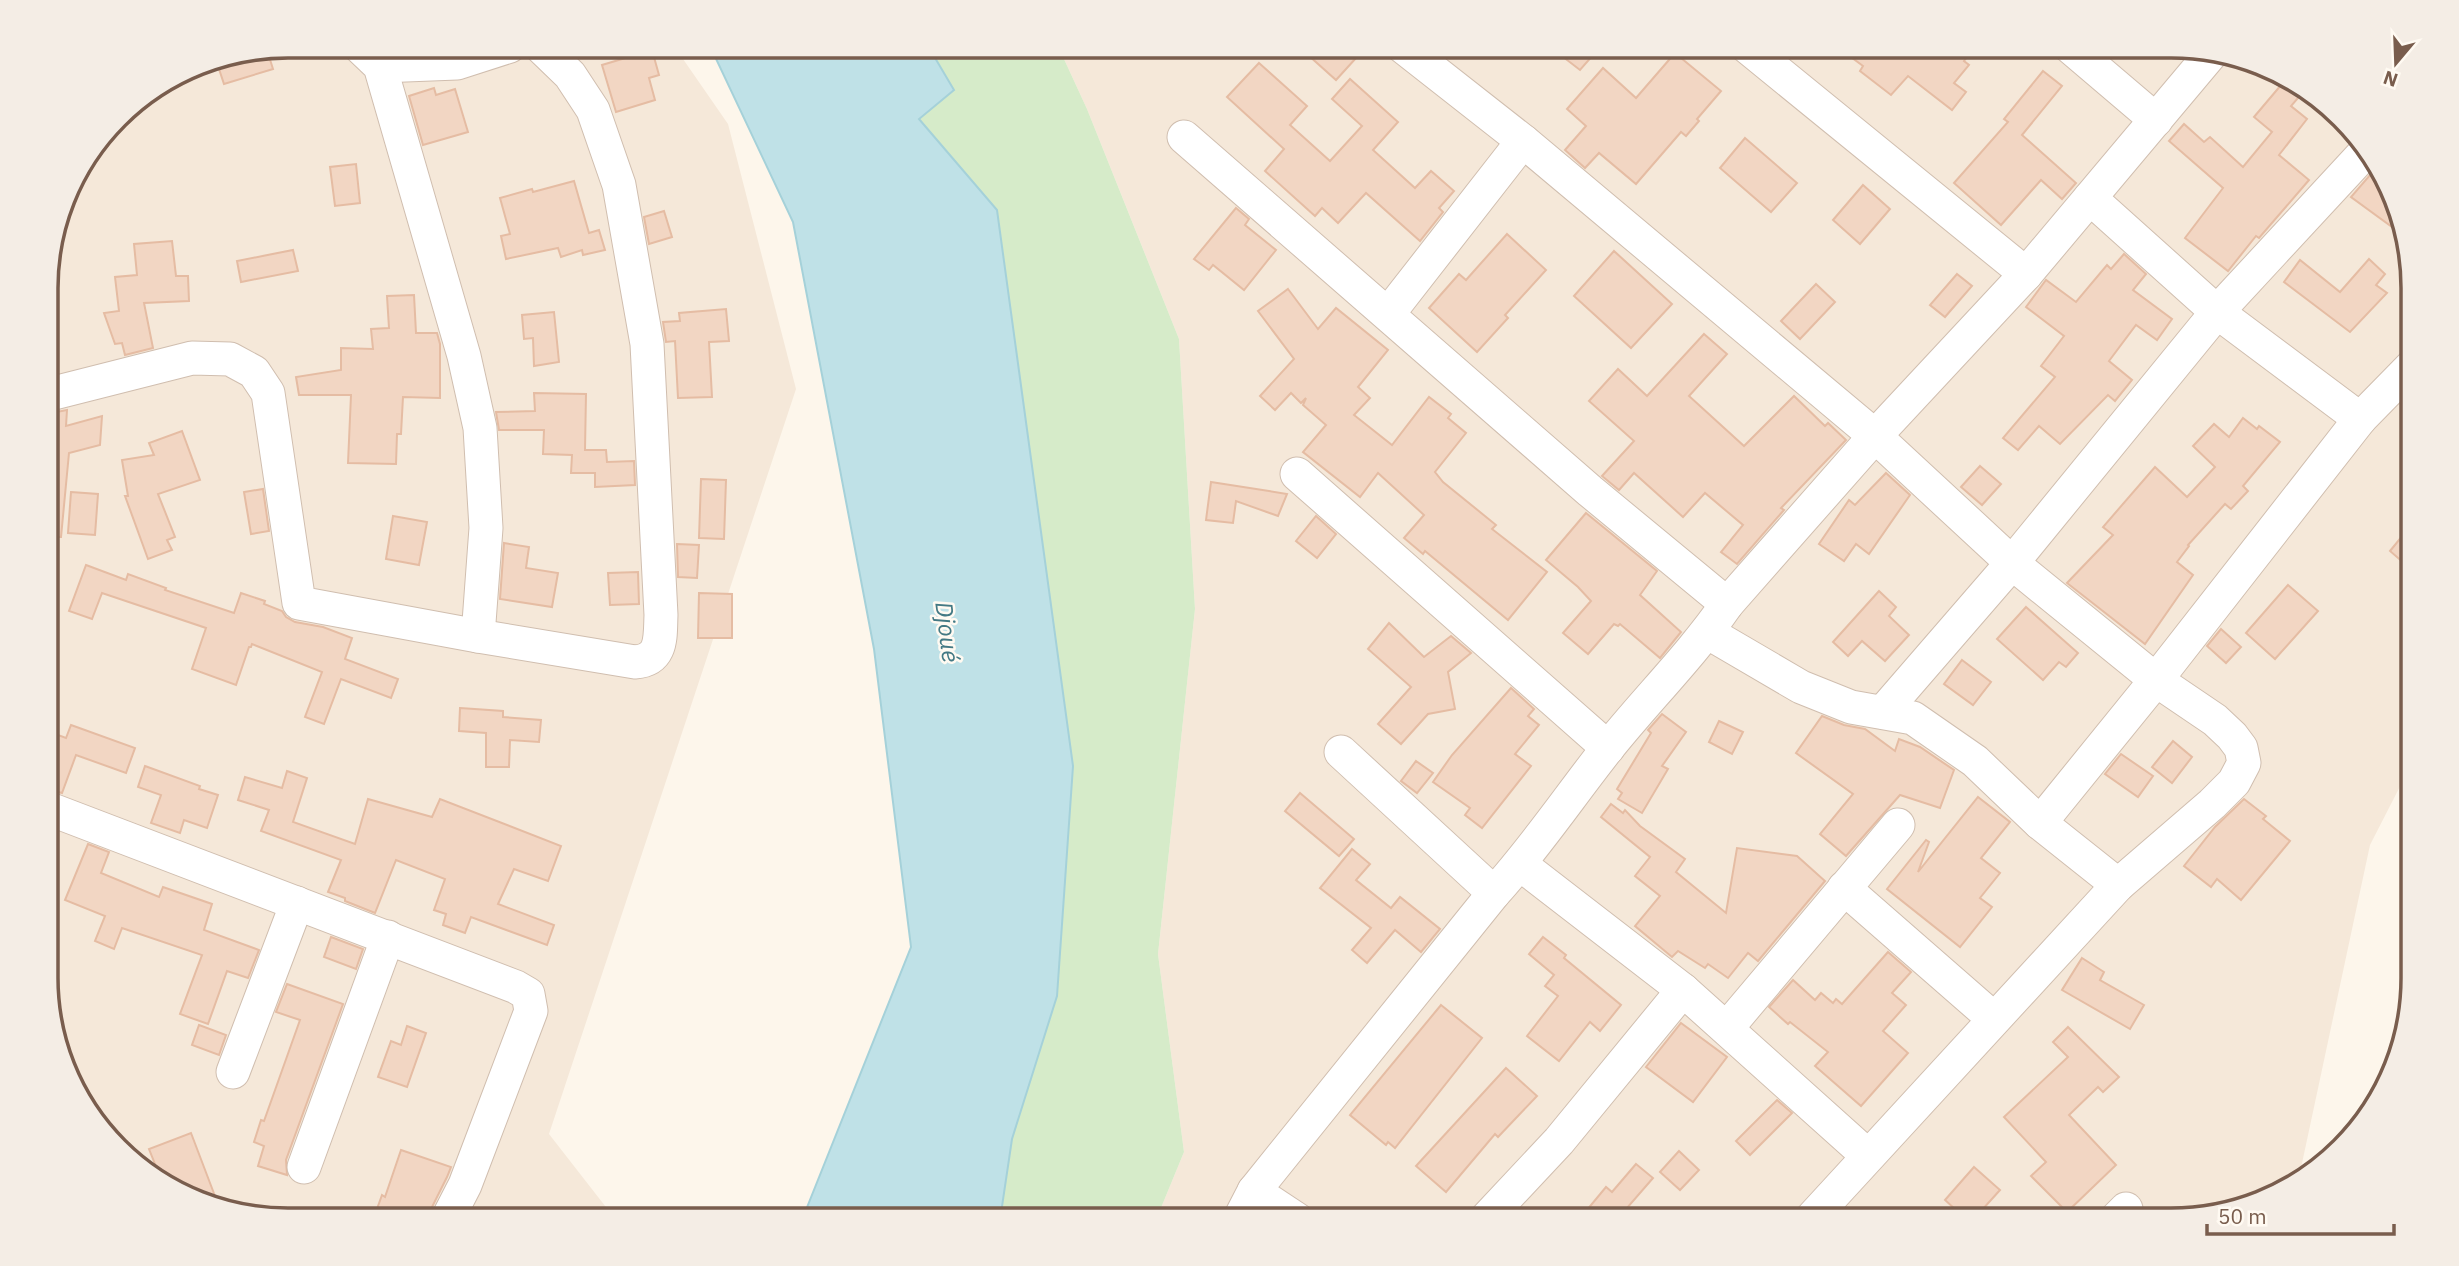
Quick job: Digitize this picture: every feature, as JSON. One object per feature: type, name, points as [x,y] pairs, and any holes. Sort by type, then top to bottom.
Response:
[{"type":"street","points":[[370,58],[464,356],[480,428],[486,527],[478,636]]},
{"type":"street","points":[[394,58],[457,63],[473,58]]},
{"type":"street","points":[[58,393],[192,358],[230,359],[254,372],[268,393],[299,603],[635,662],[653,657],[660,640],[661,615],[647,344],[619,185],[593,110],[570,75],[552,58]]},
{"type":"street","points":[[1417,58],[1523,141],[1875,436],[2012,563],[2157,680],[2215,720],[2241,748],[2244,763],[2234,782],[2118,885],[1821,1208]]},
{"type":"street","points":[[1761,58],[2026,274]]},
{"type":"street","points":[[2083,58],[2156,120]]},
{"type":"street","points":[[1245,1208],[1254,1191],[1520,864],[1608,748],[1707,632],[1727,604],[1875,436],[2026,274],[2205,61]]},
{"type":"street","points":[[1184,137],[1590,491],[1727,604]]},
{"type":"street","points":[[1388,314],[1523,141]]},
{"type":"street","points":[[1883,712],[2012,563],[2217,312],[2360,158]]},
{"type":"street","points":[[2090,198],[2217,312],[2360,419]]},
{"type":"street","points":[[2040,823],[2157,680],[2360,419],[2401,377]]},
{"type":"street","points":[[1297,474],[1608,748]]},
{"type":"street","points":[[1707,632],[1801,687],[1851,707],[1913,718],[1975,761],[2040,823],[2118,885]]},
{"type":"street","points":[[1341,752],[1494,893]]},
{"type":"street","points":[[58,812],[388,937],[528,994],[531,1011],[465,1185],[453,1208]]},
{"type":"street","points":[[1727,1028],[1898,825]]},
{"type":"street","points":[[1520,864],[1683,990],[1868,1156]]},
{"type":"street","points":[[1844,888],[1994,1019]]},
{"type":"street","points":[[233,1072],[297,903]]},
{"type":"street","points":[[304,1167],[388,937]]},
{"type":"street","points":[[1496,1208],[1559,1141],[1683,990]]},
{"type":"street","points":[[1254,1191],[1280,1208]]},
{"type":"shaded area","points":[[288,58],[682,58],[728,124],[796,389],[549,1134],[607,1208],[258,1206],[228,1200],[186,1185],[136,1151],[115,1130],[97,1106],[75,1066],[66,1038],[58,978],[58,273],[62,243],[81,186],[115,136],[136,115],[160,97],[186,81],[214,70],[258,60]]},
{"type":"shaded area","points":[[1064,58],[2186,58],[2216,62],[2273,81],[2323,115],[2354,148],[2370,173],[2384,200],[2399,258],[2401,784],[2370,845],[2301,1167],[2273,1185],[2245,1196],[2186,1208],[1161,1208],[1184,1152],[1158,954],[1195,609],[1179,339],[1087,109]]},
{"type":"green space","points":[[935,58],[1064,58],[1087,109],[1179,339],[1195,609],[1158,954],[1184,1152],[1161,1208],[1002,1208],[1012,1139],[1057,996],[1073,766],[1048,590],[919,119],[954,90]]},
{"type":"water","name":"Djoué","points":[[716,58],[935,58],[954,90],[919,119],[997,210],[1073,766],[1057,996],[1012,1139],[1002,1208],[807,1208],[911,947],[874,649],[793,222]]},
{"type":"building","points":[[625,58],[654,58],[659,75],[649,78],[655,100],[616,112],[602,65]]},
{"type":"building","points":[[1311,58],[1356,58],[1336,80]]},
{"type":"building","points":[[1564,58],[1590,58],[1580,70]]},
{"type":"building","points":[[1671,58],[1681,58],[1721,91],[1686,136],[1681,132],[1636,184],[1599,153],[1585,168],[1565,150],[1586,126],[1567,109],[1603,68],[1636,98]]},
{"type":"building","points":[[1852,58],[1966,58],[1964,61],[1969,65],[1954,83],[1966,92],[1952,110],[1908,76],[1891,95],[1860,71],[1863,66]]},
{"type":"building","points":[[270,59],[273,69],[224,84],[219,69]]},
{"type":"building","points":[[1259,63],[1307,106],[1290,125],[1330,161],[1362,126],[1332,99],[1350,79],[1398,122],[1373,150],[1415,188],[1431,171],[1454,191],[1439,208],[1443,212],[1420,241],[1366,193],[1338,223],[1322,208],[1315,216],[1265,171],[1284,149],[1227,97]]},
{"type":"building","points":[[2043,71],[2062,86],[2022,135],[2076,183],[2062,199],[2041,180],[2001,225],[1954,183],[2008,122],[2004,119]]},
{"type":"building","points":[[2281,86],[2299,97],[2291,106],[2307,119],[2279,155],[2309,180],[2259,238],[2256,236],[2228,271],[2185,238],[2223,188],[2169,141],[2184,124],[2204,142],[2210,137],[2243,167],[2272,132],[2254,117]]},
{"type":"building","points":[[434,88],[436,95],[455,89],[468,132],[423,145],[409,96]]},
{"type":"building","points":[[1745,138],[1797,183],[1771,212],[1720,168]]},
{"type":"building","points":[[356,164],[360,203],[335,206],[330,167]]},
{"type":"building","points":[[2370,175],[2384,200],[2393,228],[2351,197]]},
{"type":"building","points":[[574,181],[589,233],[599,230],[605,250],[583,255],[582,250],[561,257],[558,248],[506,259],[501,236],[510,234],[500,198]]},
{"type":"building","points":[[1863,185],[1890,209],[1860,244],[1833,220]]},
{"type":"building","points":[[1236,208],[1249,219],[1245,225],[1276,250],[1244,290],[1213,265],[1209,270],[1194,259]]},
{"type":"building","points":[[664,211],[672,237],[649,244],[644,217]]},
{"type":"building","points":[[1507,234],[1546,270],[1505,315],[1508,318],[1477,352],[1429,308],[1459,274],[1466,280]]},
{"type":"building","points":[[172,241],[176,276],[188,276],[189,301],[144,303],[153,348],[125,355],[122,343],[115,344],[104,313],[119,311],[115,277],[137,275],[134,244]]},
{"type":"building","points":[[293,250],[298,271],[241,282],[237,261]]},
{"type":"building","points":[[1614,251],[1672,304],[1631,348],[1574,296]]},
{"type":"building","points":[[2124,254],[2146,274],[2133,290],[2172,319],[2157,340],[2136,325],[2109,361],[2132,380],[2115,401],[2108,395],[2060,444],[2039,426],[2018,450],[2003,438],[2055,377],[2041,366],[2064,336],[2026,307],[2046,280],[2076,302],[2107,265],[2111,269]]},
{"type":"building","points":[[2369,259],[2385,274],[2376,285],[2387,293],[2350,332],[2284,282],[2300,260],[2340,292]]},
{"type":"building","points":[[1957,274],[1972,286],[1945,317],[1930,305]]},
{"type":"building","points":[[1816,284],[1835,302],[1800,339],[1781,321]]},
{"type":"building","points":[[1288,289],[1318,329],[1336,308],[1388,350],[1358,387],[1370,398],[1354,415],[1392,445],[1429,397],[1451,414],[1448,418],[1466,433],[1435,472],[1443,482],[1496,525],[1492,529],[1547,572],[1508,620],[1425,551],[1423,554],[1404,538],[1424,515],[1378,473],[1360,497],[1303,452],[1326,425],[1303,405],[1306,398],[1301,403],[1291,393],[1275,410],[1260,396],[1294,359],[1258,311]]},
{"type":"building","points":[[414,295],[416,333],[437,333],[440,344],[440,398],[403,397],[401,434],[397,434],[396,464],[348,463],[351,395],[299,395],[296,377],[341,370],[341,348],[373,349],[371,329],[389,328],[387,296]]},
{"type":"building","points":[[726,309],[729,341],[709,342],[712,397],[678,398],[675,341],[666,342],[663,322],[680,321],[679,313]]},
{"type":"building","points":[[554,312],[559,362],[534,366],[533,338],[524,339],[522,315]]},
{"type":"building","points":[[1704,334],[1727,354],[1689,396],[1744,446],[1794,396],[1825,426],[1828,423],[1846,440],[1781,508],[1784,510],[1737,564],[1721,552],[1743,525],[1705,493],[1683,517],[1634,473],[1619,490],[1602,476],[1634,441],[1589,401],[1618,369],[1647,396]]},
{"type":"building","points":[[534,393],[586,394],[585,450],[606,450],[607,462],[634,461],[635,485],[595,487],[595,473],[571,473],[572,455],[543,454],[544,430],[499,430],[496,412],[535,411]]},
{"type":"building","points":[[67,410],[66,426],[102,416],[100,445],[69,453],[61,537],[58,537],[58,412]]},
{"type":"building","points":[[2243,418],[2280,442],[2243,486],[2248,491],[2231,509],[2225,504],[2188,545],[2177,562],[2193,575],[2145,644],[2067,583],[2113,535],[2103,527],[2155,467],[2187,497],[2215,467],[2193,446],[2214,424],[2229,437]]},
{"type":"building","points":[[182,431],[200,480],[158,494],[175,537],[167,540],[172,550],[148,559],[125,496],[128,496],[122,460],[154,455],[149,443]]},
{"type":"building","points":[[1980,466],[2001,484],[1982,505],[1961,487]]},
{"type":"building","points":[[1886,473],[1910,495],[1869,554],[1856,544],[1844,561],[1819,544],[1849,500],[1855,505]]},
{"type":"building","points":[[701,479],[726,480],[724,539],[699,538]]},
{"type":"building","points":[[1211,482],[1287,494],[1278,516],[1236,501],[1233,523],[1206,520]]},
{"type":"building","points":[[263,489],[269,531],[251,534],[244,492]]},
{"type":"building","points":[[71,492],[98,494],[95,535],[68,533]]},
{"type":"building","points":[[1586,513],[1657,571],[1640,595],[1681,632],[1660,658],[1620,624],[1614,624],[1588,654],[1563,633],[1591,601],[1546,560]]},
{"type":"building","points":[[393,516],[427,522],[419,565],[386,559]]},
{"type":"building","points":[[1316,516],[1336,534],[1317,558],[1296,541]]},
{"type":"building","points":[[2401,538],[2401,560],[2390,551]]},
{"type":"building","points":[[504,543],[529,547],[526,568],[558,573],[552,607],[500,599]]},
{"type":"building","points":[[677,544],[699,545],[697,578],[678,577]]},
{"type":"building","points":[[86,565],[126,580],[128,574],[166,588],[165,590],[234,613],[241,593],[265,601],[264,604],[282,611],[295,622],[323,627],[352,638],[345,659],[398,679],[391,698],[341,679],[324,724],[305,717],[322,672],[252,644],[236,685],[192,669],[206,628],[102,593],[92,619],[69,611]]},
{"type":"building","points":[[638,572],[639,604],[610,605],[608,573]]},
{"type":"building","points":[[2288,585],[2318,611],[2275,659],[2246,633]]},
{"type":"building","points":[[1879,591],[1896,607],[1889,616],[1909,635],[1885,661],[1862,641],[1848,656],[1833,642]]},
{"type":"building","points":[[699,593],[732,594],[732,638],[698,638]]},
{"type":"building","points":[[2026,607],[2078,653],[2066,667],[2059,662],[2043,680],[1997,639]]},
{"type":"building","points":[[1389,623],[1424,657],[1451,636],[1471,653],[1448,672],[1455,709],[1428,714],[1401,744],[1378,724],[1411,687],[1368,649]]},
{"type":"building","points":[[2221,629],[2241,647],[2226,663],[2207,646]]},
{"type":"building","points":[[1962,660],[1991,682],[1973,705],[1944,684]]},
{"type":"building","points":[[1511,688],[1534,709],[1528,716],[1539,725],[1515,754],[1531,766],[1482,828],[1465,815],[1470,808],[1433,782],[1452,755]]},
{"type":"building","points":[[460,708],[503,711],[503,717],[541,720],[539,742],[510,740],[509,767],[486,767],[486,733],[459,731]]},
{"type":"building","points":[[1662,714],[1686,732],[1662,766],[1668,769],[1642,813],[1618,799],[1622,793],[1617,789],[1651,733],[1648,730]]},
{"type":"building","points":[[1822,716],[1844,725],[1865,729],[1895,751],[1899,739],[1920,747],[1954,770],[1940,808],[1900,795],[1846,856],[1820,834],[1853,794],[1796,753]]},
{"type":"building","points":[[1719,721],[1743,732],[1732,754],[1709,742]]},
{"type":"building","points":[[71,725],[135,748],[126,773],[76,755],[62,793],[58,792],[58,735],[66,738]]},
{"type":"building","points":[[2173,741],[2192,757],[2172,783],[2152,767]]},
{"type":"building","points":[[2121,754],[2153,776],[2138,797],[2105,774]]},
{"type":"building","points":[[1416,761],[1433,773],[1417,793],[1401,781]]},
{"type":"building","points":[[145,766],[218,795],[207,828],[184,820],[180,833],[151,823],[161,795],[138,787]]},
{"type":"building","points":[[287,771],[307,778],[293,822],[355,844],[368,799],[432,817],[440,799],[561,846],[548,881],[514,869],[498,904],[554,925],[547,945],[471,917],[465,933],[443,925],[446,914],[434,910],[445,879],[396,860],[375,913],[328,892],[341,860],[261,831],[269,810],[238,800],[245,777],[282,788]]},
{"type":"building","points":[[1300,793],[1354,839],[1339,856],[1285,811]]},
{"type":"building","points":[[1978,797],[2010,822],[1981,858],[2000,873],[1980,898],[1992,907],[1960,947],[1887,889],[1926,840],[1929,842],[1918,872]]},
{"type":"building","points":[[2244,799],[2266,816],[2263,819],[2290,841],[2241,900],[2217,879],[2211,887],[2184,866],[2215,827]]},
{"type":"building","points":[[1611,804],[1623,813],[1625,810],[1640,826],[1685,859],[1676,872],[1726,913],[1737,848],[1797,856],[1825,881],[1758,961],[1748,953],[1728,978],[1708,964],[1705,968],[1678,951],[1672,957],[1635,926],[1660,896],[1635,876],[1650,857],[1601,817]]},
{"type":"building","points":[[88,844],[109,852],[101,873],[159,897],[163,887],[212,904],[204,930],[259,950],[248,978],[227,971],[208,1024],[180,1014],[202,955],[122,928],[114,949],[95,941],[105,916],[65,900]]},
{"type":"building","points":[[1352,849],[1370,864],[1356,880],[1391,908],[1400,897],[1440,929],[1421,952],[1395,930],[1367,963],[1352,950],[1371,928],[1320,888]]},
{"type":"building","points":[[331,937],[363,949],[356,969],[324,957]]},
{"type":"building","points":[[1543,937],[1621,1005],[1600,1031],[1590,1022],[1559,1061],[1527,1036],[1558,996],[1545,986],[1554,975],[1529,954]]},
{"type":"building","points":[[1888,952],[1911,972],[1892,993],[1906,1005],[1883,1031],[1908,1053],[1861,1106],[1815,1066],[1828,1052],[1769,1007],[1793,980],[1815,1000],[1821,993],[1833,1003],[1836,999],[1842,1004]]},
{"type":"building","points":[[2082,958],[2104,972],[2100,980],[2144,1005],[2130,1029],[2062,990]]},
{"type":"building","points":[[287,984],[343,1004],[286,1160],[287,1175],[258,1166],[264,1146],[254,1142],[300,1020],[276,1012]]},
{"type":"building","points":[[1441,1005],[1482,1038],[1395,1148],[1388,1142],[1386,1145],[1350,1115]]},
{"type":"building","points":[[1681,1023],[1727,1057],[1693,1102],[1646,1067]]},
{"type":"building","points":[[199,1025],[226,1035],[219,1055],[192,1045]]},
{"type":"building","points":[[407,1026],[426,1033],[407,1087],[378,1077],[391,1041],[401,1045]]},
{"type":"building","points":[[2068,1027],[2119,1077],[2103,1092],[2098,1087],[2069,1115],[2116,1165],[2071,1208],[2063,1208],[2031,1176],[2046,1162],[2004,1117],[2068,1057],[2053,1042]]},
{"type":"building","points":[[1506,1068],[1537,1096],[1498,1137],[1495,1134],[1446,1192],[1416,1166]]},
{"type":"building","points":[[1777,1100],[1792,1113],[1750,1155],[1736,1141]]},
{"type":"building","points":[[191,1133],[215,1196],[186,1185],[160,1169],[156,1166],[149,1149]]},
{"type":"building","points":[[401,1150],[451,1167],[432,1208],[377,1208],[382,1195],[385,1197]]},
{"type":"building","points":[[1679,1151],[1699,1170],[1680,1190],[1660,1172]]},
{"type":"building","points":[[1636,1164],[1653,1178],[1627,1208],[1588,1208],[1606,1187],[1612,1192]]},
{"type":"building","points":[[1974,1167],[2000,1190],[1984,1208],[1954,1208],[1945,1200]]}]
